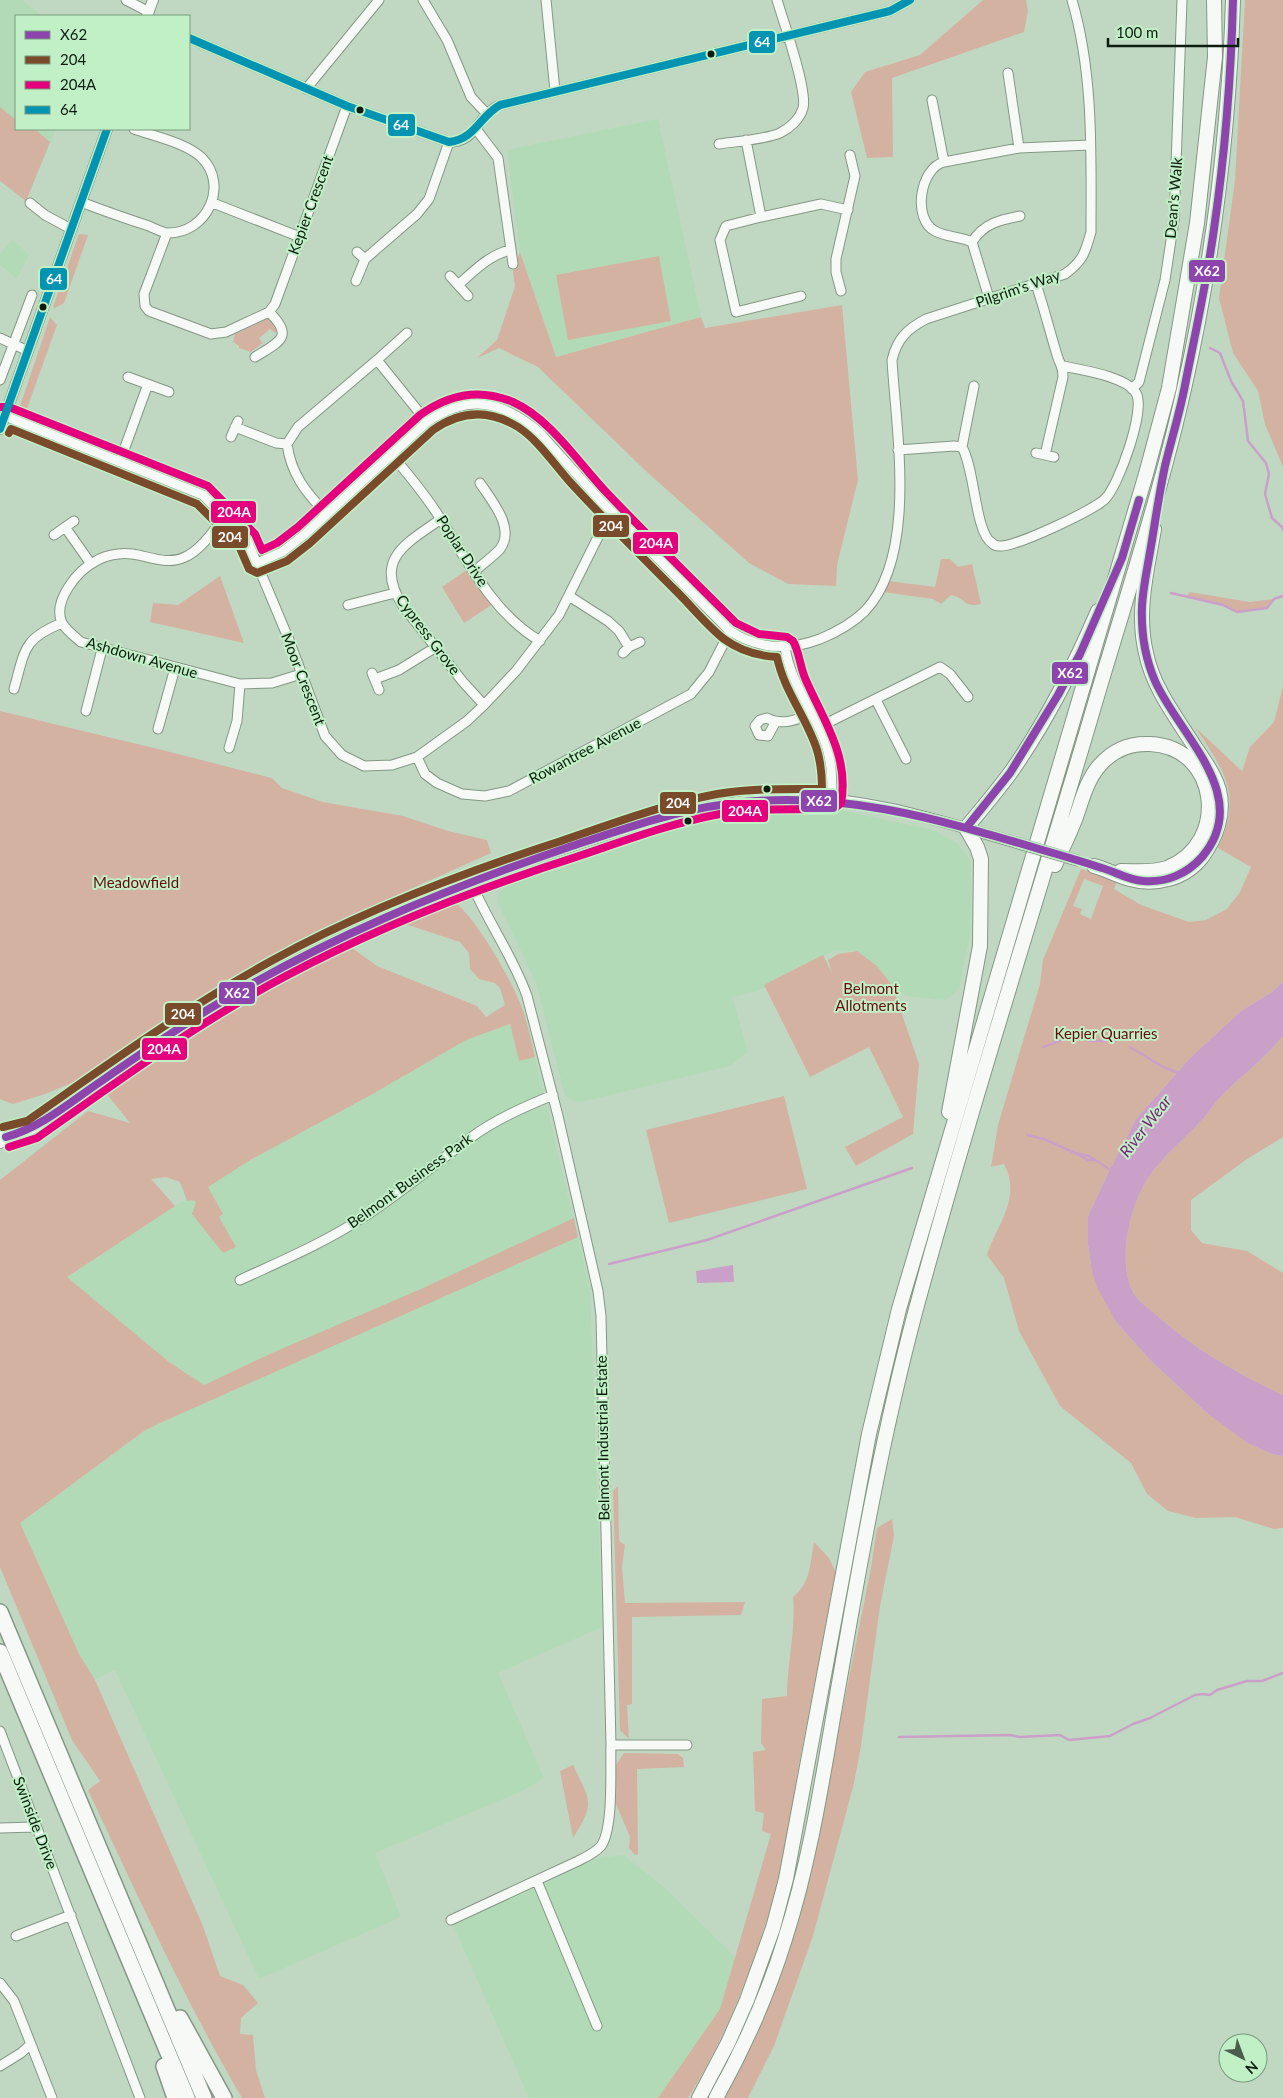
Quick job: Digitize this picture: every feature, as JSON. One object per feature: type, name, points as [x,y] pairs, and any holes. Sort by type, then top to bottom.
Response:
[{"type":"highway","points":[[699,2098],[728,2043],[747,2000],[773,1928],[786,1880],[869,1434],[899,1309],[1122,558],[1169,388],[1197,223],[1216,57],[1214,0]]},
{"type":"highway","points":[[716,2098],[761,2005],[786,1938],[811,1836],[867,1521],[916,1311],[977,1097],[1037,902],[1165,467],[1185,387],[1214,229],[1231,65],[1233,0]]},
{"type":"highway","points":[[1094,866],[1128,879],[1146,882],[1174,878],[1199,860],[1216,834],[1219,820],[1221,804],[1214,777],[1158,688],[1146,654],[1143,636],[1142,600],[1165,467]]},
{"type":"highway","points":[[926,1215],[950,1110],[980,946],[981,859],[977,847],[966,828],[1010,773],[1058,695],[1080,654],[1122,558]]},
{"type":"highway","points":[[1037,902],[1068,839],[1090,780],[1098,766],[1110,755],[1124,747],[1140,743],[1157,744],[1173,749],[1193,764],[1199,771],[1206,786],[1210,802],[1208,819],[1203,835],[1187,855],[1166,868],[1150,871],[1110,871]]},
{"type":"highway","points":[[0,1612],[204,2098]]},
{"type":"highway","points":[[0,1652],[187,2098]]},
{"type":"highway","points":[[142,1949],[224,2098]]},
{"type":"highway","points":[[128,1955],[175,2098]]},
{"type":"street","points":[[126,0],[148,14],[153,0]]},
{"type":"street","points":[[306,89],[379,0]]},
{"type":"street","points":[[424,0],[446,40],[471,98],[486,113]]},
{"type":"street","points":[[546,0],[555,91]]},
{"type":"street","points":[[719,144],[778,134],[789,128],[803,108],[804,97],[777,0]]},
{"type":"street","points":[[190,38],[346,106],[449,142],[463,140],[476,128],[486,113],[500,105],[890,11],[910,0]]},
{"type":"street","name":"Pilgrim's Way","points":[[257,563],[282,552],[327,514],[427,422],[455,407],[476,403],[496,406],[508,411],[524,419],[539,432],[615,516],[730,631],[752,643],[768,647],[785,647],[813,641],[835,632],[858,617],[876,597],[893,554],[899,524],[898,450],[892,360],[895,347],[900,338],[910,327],[926,319],[1065,274],[1078,264],[1085,254],[1091,232],[1090,145],[1085,53],[1072,0]]},
{"type":"street","name":"Dean's Walk","points":[[1132,389],[1139,382],[1165,280],[1174,220],[1182,0]]},
{"type":"street","points":[[1008,73],[1019,148]]},
{"type":"street","points":[[932,100],[944,162]]},
{"type":"street","name":"Kepier Crescent","points":[[272,308],[300,236],[346,106]]},
{"type":"street","points":[[476,128],[498,158],[510,250],[514,264]]},
{"type":"street","points":[[0,429],[107,130]]},
{"type":"street","points":[[81,202],[167,233],[185,229],[200,220],[213,203],[214,181],[208,166],[190,148],[137,130]]},
{"type":"street","points":[[746,140],[761,217]]},
{"type":"street","points":[[356,281],[365,259],[417,214],[429,199],[449,142]]},
{"type":"street","points":[[972,242],[934,231],[926,224],[923,216],[924,186],[930,172],[940,163],[1019,148],[1090,145]]},
{"type":"street","points":[[841,290],[836,272],[836,259],[855,176],[850,154]]},
{"type":"street","points":[[30,203],[46,215],[71,229]]},
{"type":"street","points":[[213,203],[300,236]]},
{"type":"street","points":[[801,296],[736,312],[720,240],[726,226],[821,204],[848,210]]},
{"type":"street","points":[[972,242],[983,228],[990,223],[1020,216]]},
{"type":"street","points":[[167,233],[146,287],[144,301],[150,311],[211,334],[226,332],[272,308],[284,329],[283,335],[275,345],[255,357]]},
{"type":"street","points":[[972,242],[989,298]]},
{"type":"street","points":[[458,285],[488,259],[501,252],[510,250]]},
{"type":"street","points":[[357,252],[365,259]]},
{"type":"street","points":[[450,276],[468,296]]},
{"type":"street","points":[[1036,284],[1057,354],[1063,366],[1063,377],[1045,455]]},
{"type":"street","points":[[0,380],[32,296]]},
{"type":"street","points":[[327,514],[298,480],[289,458],[287,444],[298,427],[407,334]]},
{"type":"street","points":[[0,338],[28,351]]},
{"type":"street","points":[[377,360],[427,422]]},
{"type":"street","points":[[898,450],[954,446],[962,448],[967,455],[982,531],[990,542],[999,546],[1015,543],[1087,512],[1106,499],[1124,467],[1140,405],[1136,393],[1120,380],[1063,366]]},
{"type":"street","points":[[128,377],[169,392]]},
{"type":"street","points":[[120,461],[148,384]]},
{"type":"street","points":[[962,448],[974,386]]},
{"type":"street","name":"Moor Crescent","points":[[5,416],[203,495],[247,540],[325,736],[342,755],[364,766],[392,765],[417,757],[467,721],[484,705],[540,641],[559,615],[598,537],[615,516]]},
{"type":"street","points":[[231,436],[237,424],[276,443],[287,444]]},
{"type":"street","name":"Poplar Drive","points":[[391,454],[424,495],[474,572],[496,602],[516,623],[540,641]]},
{"type":"street","points":[[474,572],[500,548],[505,538],[505,526],[502,519],[480,483]]},
{"type":"street","points":[[14,689],[25,651],[31,640],[45,630],[62,623],[60,612],[62,601],[72,582],[91,564],[97,560],[120,554],[168,561],[186,557],[213,534],[224,516]]},
{"type":"street","name":"Cypress Grove","points":[[441,519],[396,554],[390,576],[395,593],[463,682],[484,705]]},
{"type":"street","points":[[54,535],[74,521]]},
{"type":"street","points":[[65,527],[91,564]]},
{"type":"street","points":[[348,606],[395,593]]},
{"type":"street","points":[[569,596],[619,630],[626,650],[640,642]]},
{"type":"street","name":"Ashdown Avenue","points":[[62,623],[81,642],[240,684],[272,683],[301,674]]},
{"type":"street","name":"Rowantree Avenue","points":[[417,757],[425,774],[437,783],[462,794],[485,796],[509,791],[691,694],[709,672],[730,631]]},
{"type":"street","points":[[379,690],[374,676],[399,670],[436,647]]},
{"type":"street","points":[[785,647],[787,659],[830,757],[832,799]]},
{"type":"street","points":[[86,711],[102,648]]},
{"type":"street","points":[[818,728],[940,667],[950,674],[968,697]]},
{"type":"street","points":[[158,729],[175,668]]},
{"type":"street","points":[[229,748],[237,721],[240,684]]},
{"type":"street","points":[[876,700],[906,759]]},
{"type":"street","points":[[776,723],[796,720],[812,713]]},
{"type":"street","points":[[2,1137],[31,1130],[136,1056],[206,1010],[279,968],[364,925],[471,882],[628,828],[719,804],[766,799],[832,799],[896,809],[1094,866]]},
{"type":"street","name":"Belmont Industrial Estate","points":[[451,1920],[578,1861],[593,1853],[601,1845],[606,1836],[609,1816],[611,1745],[601,1316],[590,1250],[528,996],[521,978],[481,907],[471,882]]},
{"type":"street","name":"Belmont Business Park","points":[[240,1280],[312,1246],[354,1223],[398,1194],[469,1138],[521,1108],[553,1095]]},
{"type":"street","name":"Swinside Drive","points":[[0,1731],[140,2098]]},
{"type":"street","points":[[611,1745],[687,1745]]},
{"type":"street","points":[[0,1828],[36,1826]]},
{"type":"street","points":[[537,1881],[596,2026]]},
{"type":"street","points":[[16,1936],[71,1915]]},
{"type":"street","points":[[1,1984],[14,2001],[52,2098]]},
{"type":"street","points":[[0,2066],[21,2053],[31,2044]]},
{"type":"shaded area","points":[[0,0],[22,0],[41,15],[15,15],[15,130],[56,130],[26,201],[0,181]]},
{"type":"shaded area","points":[[658,119],[701,317],[556,357],[520,252],[507,150]]},
{"type":"shaded area","points":[[12,240],[29,254],[17,279],[0,265],[0,254]]},
{"type":"shaded area","points":[[758,809],[839,810],[933,830],[958,844],[970,860],[971,891],[970,934],[959,989],[946,1000],[906,996],[892,985],[877,966],[857,951],[834,950],[757,991],[732,997],[748,1052],[730,1066],[581,1102],[573,1101],[565,1096],[536,982],[497,901],[499,892],[509,885],[616,846],[726,812]]},
{"type":"shaded area","points":[[510,1024],[519,1061],[535,1057],[590,1289],[602,1627],[498,1673],[544,1778],[524,1790],[375,1853],[401,1917],[259,1979],[115,1670],[95,1680],[79,1654],[20,1523],[144,1431],[160,1423],[191,1376],[169,1362],[67,1277],[175,1206],[252,1159],[466,1040]]},
{"type":"shaded area","points":[[623,1855],[664,1887],[735,1957],[720,2009],[658,2098],[529,2098],[451,1920],[578,1861]]},
{"type":"green space","points":[[983,0],[1026,0],[1028,11],[1024,32],[892,78],[893,157],[867,158],[851,92],[865,72],[920,55]]},
{"type":"green space","points":[[1245,0],[1283,0],[1283,467],[1265,424],[1258,391],[1233,353],[1219,298],[1235,180]]},
{"type":"green space","points":[[0,107],[15,119],[15,130],[36,130],[50,142],[26,201],[0,181]]},
{"type":"green space","points":[[79,234],[88,235],[64,303],[55,308],[53,307]]},
{"type":"green space","points":[[520,252],[556,357],[701,317],[705,328],[842,305],[858,480],[837,565],[836,586],[788,584],[749,563],[647,472],[538,367],[499,348],[477,358],[497,340],[515,286],[513,272]]},
{"type":"green space","points":[[659,256],[671,321],[568,340],[556,275]]},
{"type":"green space","points":[[50,317],[57,325],[25,414],[18,412]]},
{"type":"green space","points":[[269,318],[278,324],[278,330],[275,333],[270,329],[259,338],[263,343],[251,352],[239,348],[233,342],[235,334]]},
{"type":"green space","points":[[941,559],[950,559],[958,567],[972,564],[981,604],[971,605],[951,595],[941,604],[933,599],[883,592],[888,581],[935,587]]},
{"type":"green space","points":[[471,567],[496,602],[464,623],[442,587]]},
{"type":"green space","points":[[220,576],[244,643],[150,622],[153,603],[178,605]]},
{"type":"green space","points":[[1190,592],[1250,602],[1274,599],[1267,608],[1237,612],[1223,605],[1186,597]]},
{"type":"green space","name":"Kepier Quarries","points":[[1283,686],[1283,982],[1272,992],[1241,1011],[1191,1057],[1136,1119],[1088,1216],[1088,1245],[1092,1272],[1116,1322],[1151,1361],[1208,1414],[1272,1454],[1283,1456],[1283,1528],[1274,1529],[1235,1517],[1196,1518],[1168,1511],[1147,1494],[1131,1463],[1060,1406],[1019,1331],[1004,1278],[987,1255],[1009,1200],[1009,1176],[1004,1164],[991,1167],[998,1125],[1040,984],[1043,960],[1081,869],[1118,879],[1114,889],[1141,905],[1189,922],[1206,920],[1227,909],[1240,892],[1251,867],[1218,848],[1229,813],[1230,798],[1222,771],[1195,727],[1242,771],[1250,747],[1274,722]],"holes":[[[1084,879],[1103,886],[1091,919],[1080,914],[1082,909],[1073,906]]]},
{"type":"green space","name":"Meadowfield","points":[[0,711],[272,778],[282,788],[323,802],[403,816],[448,831],[487,840],[491,853],[395,896],[295,946],[74,1082],[13,1104],[0,1099]]},
{"type":"green space","points":[[457,904],[485,938],[511,983],[528,1026],[535,1057],[519,1061],[510,1024],[466,1040],[369,1096],[252,1159],[208,1187],[223,1214],[219,1217],[236,1247],[223,1253],[192,1214],[196,1202],[192,1200],[187,1201],[180,1182],[166,1177],[151,1179],[175,1206],[67,1277],[169,1362],[204,1385],[272,1353],[421,1289],[574,1218],[578,1237],[144,1431],[20,1523],[79,1654],[95,1680],[203,1926],[220,1976],[243,1985],[258,2003],[241,2018],[240,2034],[253,2035],[256,2070],[265,2098],[242,2098],[200,2023],[88,1790],[100,1781],[72,1740],[0,1567],[0,1180],[88,1111],[130,1123],[106,1093],[172,1047],[230,1010],[351,947],[377,966],[477,1006],[486,1017],[505,1005],[500,988],[495,983],[479,979],[470,969],[469,953],[460,942],[399,922],[444,905]]},
{"type":"green space","name":"Belmont Allotments","points":[[857,951],[877,966],[892,985],[919,1064],[913,1134],[856,1166],[845,1147],[903,1117],[869,1047],[810,1077],[764,985],[823,955],[832,973],[828,960],[838,954]]},
{"type":"green space","points":[[1283,1036],[1283,1137],[1247,1159],[1191,1200],[1191,1230],[1202,1243],[1247,1251],[1283,1273],[1283,1395],[1248,1378],[1198,1348],[1140,1301],[1134,1294],[1129,1281],[1126,1266],[1126,1250],[1131,1217],[1150,1175],[1202,1120],[1217,1100]]},
{"type":"green space","points":[[784,1096],[807,1189],[669,1223],[646,1130]]},
{"type":"green space","points":[[618,1486],[619,1541],[625,1545],[622,1566],[625,1603],[745,1602],[741,1615],[632,1617],[632,1704],[627,1705],[629,1739],[620,1730],[613,1491]]},
{"type":"green space","points":[[892,1519],[894,1536],[880,1606],[861,1746],[854,1783],[813,1936],[774,2046],[748,2098],[723,2098],[814,1852],[871,1568],[877,1528]]},
{"type":"green space","points":[[814,1542],[829,1558],[836,1573],[798,1770],[792,1821],[781,1872],[749,1972],[722,2037],[706,2068],[688,2098],[658,2098],[720,2009],[771,1834],[762,1831],[764,1813],[755,1811],[753,1752],[766,1750],[761,1743],[762,1699],[787,1696],[794,1609],[793,1597],[806,1579]]},
{"type":"green space","points":[[624,1753],[678,1754],[683,1758],[684,1767],[637,1769],[638,1854],[635,1855],[629,1848],[630,1837],[616,1804],[616,1765]]},
{"type":"green space","points":[[573,1765],[587,1794],[588,1809],[573,1838],[560,1771]]},
{"type":"water","name":"River Wear","points":[[1283,982],[1283,1036],[1217,1100],[1202,1120],[1150,1175],[1131,1217],[1126,1250],[1126,1266],[1134,1294],[1168,1325],[1198,1348],[1248,1378],[1283,1395],[1283,1456],[1272,1454],[1248,1443],[1208,1414],[1151,1361],[1116,1322],[1098,1289],[1092,1272],[1088,1245],[1088,1216],[1136,1119],[1191,1057],[1241,1011],[1272,992]]},
{"type":"water","points":[[733,1265],[734,1282],[697,1283],[696,1271]]},
{"type":"waterway","points":[[1210,348],[1220,353],[1231,381],[1243,401],[1248,441],[1266,463],[1269,474],[1265,494],[1272,518],[1283,530]]},
{"type":"waterway","points":[[1171,593],[1223,605],[1237,612],[1267,608],[1274,599],[1283,596]]},
{"type":"waterway","points":[[1043,1047],[1087,1031],[1089,1041],[1116,1041]]},
{"type":"waterway","points":[[1130,1047],[1163,1067],[1179,1073]]},
{"type":"waterway","points":[[1027,1135],[1044,1139],[1075,1153],[1089,1156],[1112,1171]]},
{"type":"waterway","points":[[1077,1154],[1088,1160],[1094,1160]]},
{"type":"waterway","points":[[609,1264],[707,1240],[912,1168]]},
{"type":"waterway","points":[[899,1737],[1060,1735],[1069,1740],[1110,1736],[1195,1695],[1210,1695],[1217,1690],[1247,1681],[1262,1681],[1283,1673]]},
{"type":"transit line","name":"64","points":[[190,38],[347,106],[449,142],[465,137],[500,105],[890,11],[910,0]]},
{"type":"transit line","name":"X62","points":[[6,1137],[32,1127],[55,1114],[209,1009],[252,984],[339,939],[384,918],[522,863],[627,828],[687,811],[767,800],[807,800],[846,803],[885,809],[962,827],[1078,860],[1127,878],[1138,880],[1168,879],[1183,873],[1196,863],[1202,857],[1216,834],[1220,811],[1216,789],[1207,766],[1166,702],[1155,681],[1144,645],[1142,606],[1165,466],[1184,391],[1211,248],[1227,115],[1233,0]]},
{"type":"transit line","name":"64","points":[[0,429],[107,130]]},
{"type":"transit line","name":"204A","points":[[0,407],[9,407],[208,486],[255,534],[262,550],[277,543],[298,527],[420,415],[431,408],[453,398],[477,394],[489,395],[513,402],[540,419],[564,443],[608,494],[736,623],[759,634],[787,637],[793,641],[805,678],[833,738],[842,769],[843,786],[841,803],[834,809],[748,810],[684,822],[501,882],[391,925],[319,959],[252,995],[189,1033],[37,1138],[9,1147]]},
{"type":"transit line","name":"204","points":[[3,1127],[27,1121],[148,1037],[241,978],[342,925],[414,894],[524,853],[677,803],[717,794],[743,791],[822,789],[821,769],[813,738],[790,693],[777,657],[756,654],[743,649],[730,643],[717,633],[595,509],[546,453],[525,432],[507,421],[485,415],[464,416],[433,430],[310,543],[287,561],[257,573],[249,569],[239,546],[197,504],[11,429],[9,433]]},
{"type":"transit line","name":"X62","points":[[966,828],[1010,773],[1058,695],[1080,654],[1122,558],[1139,500]]}]
